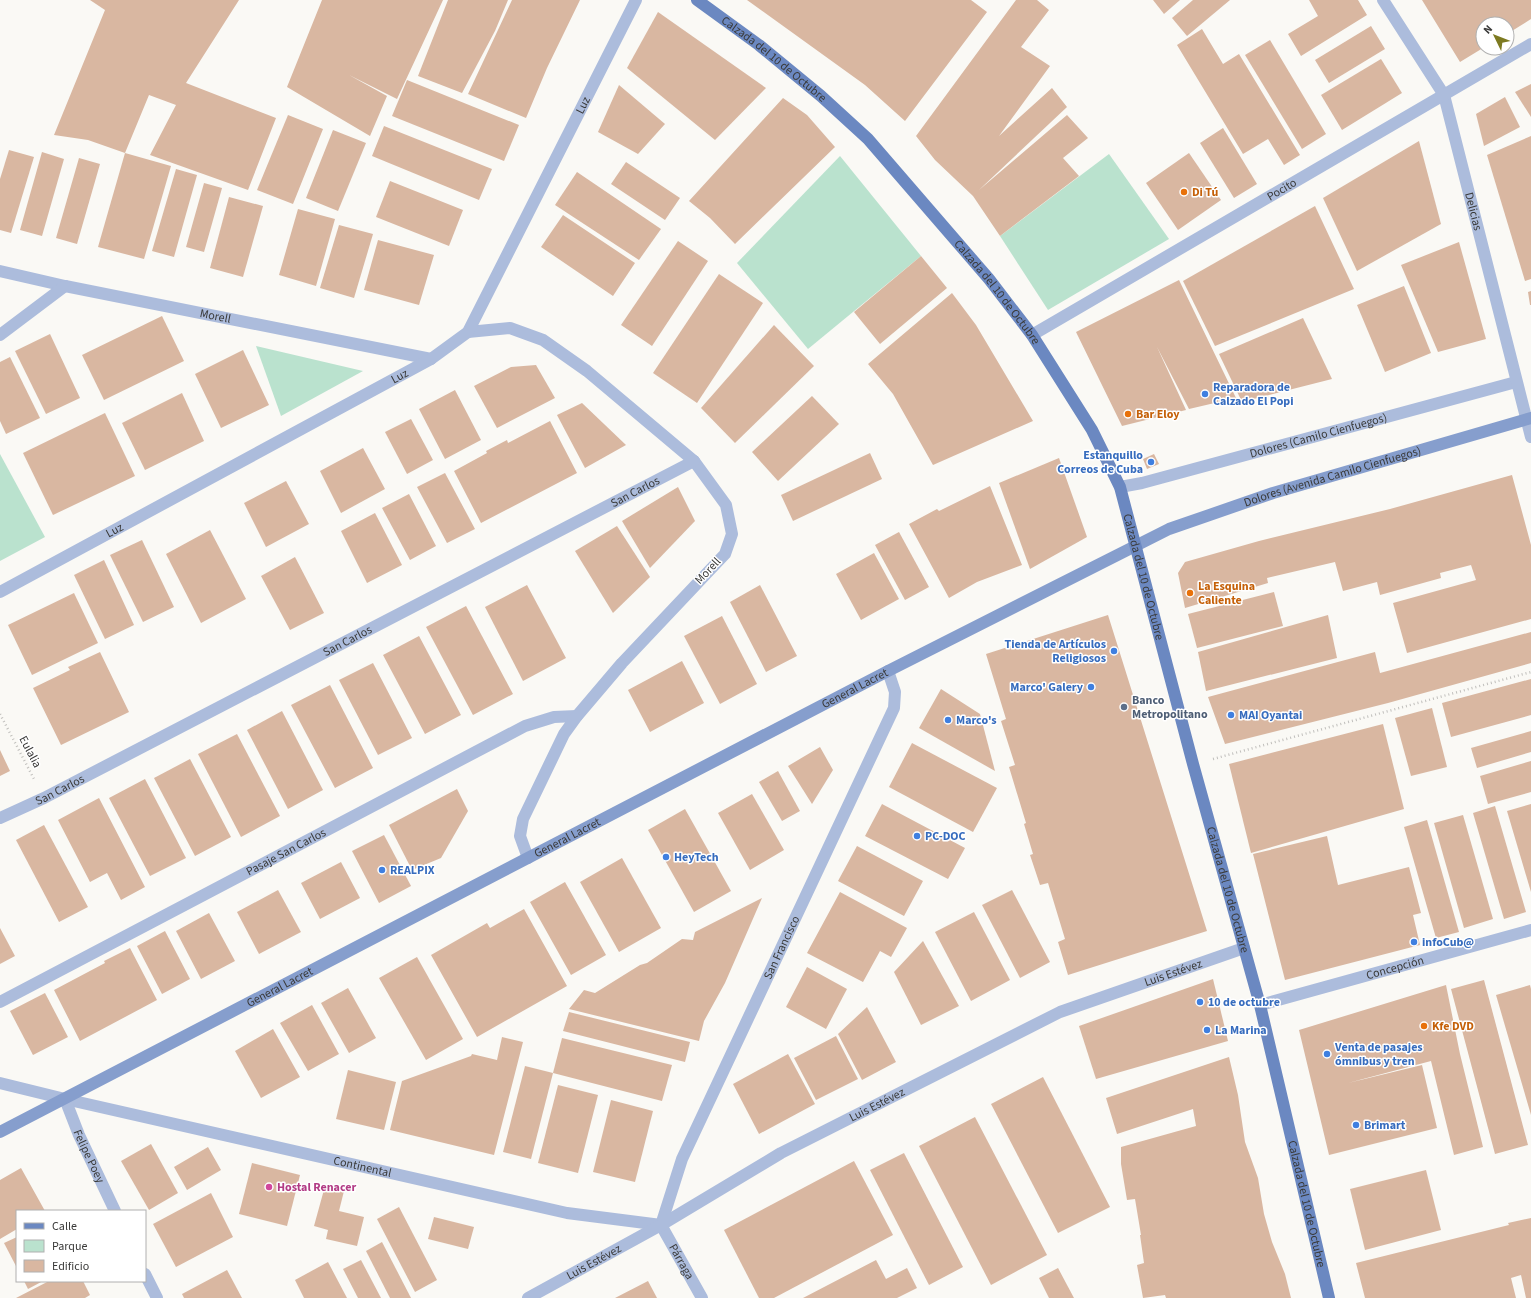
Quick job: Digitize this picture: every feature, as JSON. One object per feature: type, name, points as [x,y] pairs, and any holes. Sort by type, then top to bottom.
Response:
[{"type":"main road","name":"Calzada del 10 de Octubre","points":[[696,0],[759,45],[821,96],[868,139],[988,278],[1032,335],[1092,430],[1120,487],[1193,764],[1260,1005],[1329,1298]]},
{"type":"main road","name":"Dolores (Avenida Camilo Cienfuegos)","points":[[1136,544],[1169,529],[1273,493],[1528,419]]},
{"type":"main road","name":"General Lacret","points":[[0,1132],[888,671],[1136,544]]},
{"type":"street","name":"Luz","points":[[0,592],[431,358],[468,332],[636,0]]},
{"type":"street","name":"Delicias","points":[[1383,0],[1444,95],[1516,382],[1528,419],[1531,437]]},
{"type":"street","name":"Pocito","points":[[1032,335],[1531,44]]},
{"type":"street","name":"Morell","points":[[0,271],[65,286],[431,358]]},
{"type":"street","points":[[0,335],[65,286]]},
{"type":"street","name":"Morell","points":[[468,332],[510,328],[543,340],[587,371],[694,461],[726,505],[732,534],[725,554],[622,662],[564,734],[523,819],[520,836],[528,858]]},
{"type":"street","name":"Dolores (Camilo Cienfuegos)","points":[[1120,487],[1150,481],[1516,382]]},
{"type":"street","name":"San Carlos","points":[[0,818],[44,798],[694,461]]},
{"type":"street","name":"San Francisco","points":[[661,1225],[682,1160],[894,708],[895,692],[888,671]]},
{"type":"street","name":"Pasaje San Carlos","points":[[0,1002],[525,726],[554,717],[577,716]]},
{"type":"street","name":"Concepción","points":[[1260,1005],[1531,930]]},
{"type":"street","name":"Luis Estévez","points":[[528,1298],[661,1225],[781,1153],[1060,1012],[1244,948]]},
{"type":"street","name":"Continental","points":[[0,1083],[567,1213],[661,1225]]},
{"type":"street","name":"Felipe Poey","points":[[66,1099],[79,1135],[115,1210]]},
{"type":"street","name":"Párraga","points":[[661,1225],[702,1298]]},
{"type":"street","points":[[146,1276],[156,1298]]},
{"type":"path","points":[[1193,764],[1531,672]]},
{"type":"path","name":"Eulalia","points":[[0,714],[44,798]]},
{"type":"green space","points":[[1109,154],[1169,239],[1048,310],[1000,236]]},
{"type":"green space","points":[[840,156],[921,256],[808,349],[737,263]]},
{"type":"green space","points":[[256,346],[363,371],[281,416]]},
{"type":"green space","points":[[0,454],[45,537],[0,561]]},
{"type":"building","points":[[90,0],[239,0],[186,83],[276,118],[248,190],[150,155],[176,105],[149,95],[125,153],[88,140],[54,135],[105,10]]},
{"type":"building","points":[[322,0],[443,0],[397,99],[349,75],[387,96],[370,136],[287,87]]},
{"type":"building","points":[[448,0],[508,0],[495,31],[462,93],[418,76]]},
{"type":"building","points":[[512,0],[580,0],[547,68],[526,118],[468,94]]},
{"type":"building","points":[[747,0],[971,0],[987,12],[905,121],[865,85]]},
{"type":"building","points":[[1016,0],[1037,0],[1049,10],[1021,47],[1050,66],[999,136],[1052,88],[1067,107],[979,190],[1067,115],[1088,138],[1063,158],[1079,176],[1000,236],[973,196],[935,160],[916,136]]},
{"type":"building","points":[[1153,0],[1180,0],[1164,14]]},
{"type":"building","points":[[1193,0],[1230,0],[1187,36],[1172,18]]},
{"type":"building","points":[[1309,0],[1358,0],[1367,15],[1301,56],[1288,34],[1318,16]]},
{"type":"building","points":[[1422,0],[1531,0],[1531,19],[1515,29],[1515,16],[1475,16],[1475,53],[1460,62]]},
{"type":"building","points":[[658,12],[766,88],[715,140],[627,68]]},
{"type":"building","points":[[1371,26],[1385,49],[1329,83],[1315,60]]},
{"type":"building","points":[[1202,29],[1223,64],[1239,54],[1300,155],[1284,165],[1268,139],[1243,154],[1177,45]]},
{"type":"building","points":[[1270,40],[1326,134],[1302,149],[1245,55]]},
{"type":"building","points":[[1381,59],[1402,93],[1342,130],[1321,95]]},
{"type":"building","points":[[407,80],[519,125],[504,161],[392,116]]},
{"type":"building","points":[[1531,84],[1531,117],[1515,92]]},
{"type":"building","points":[[619,85],[665,124],[638,154],[598,132]]},
{"type":"building","points":[[1505,97],[1520,127],[1484,146],[1476,114]]},
{"type":"building","points":[[783,98],[807,115],[835,147],[735,244],[710,218],[689,201]]},
{"type":"building","points":[[288,115],[323,129],[293,204],[257,190]]},
{"type":"building","points":[[384,126],[492,169],[479,200],[372,156]]},
{"type":"building","points":[[1223,128],[1257,184],[1234,198],[1200,143]]},
{"type":"building","points":[[333,130],[366,143],[338,211],[306,198]]},
{"type":"building","points":[[1531,136],[1531,279],[1525,281],[1487,155]]},
{"type":"building","points":[[1419,141],[1441,224],[1357,271],[1323,198]]},
{"type":"building","points":[[9,150],[34,157],[11,233],[0,230],[0,179]]},
{"type":"building","points":[[42,152],[64,159],[42,236],[20,230]]},
{"type":"building","points":[[125,153],[171,166],[144,259],[98,247]]},
{"type":"building","name":"Di Tú","points":[[1189,153],[1221,200],[1178,230],[1146,183]]},
{"type":"building","points":[[79,158],[100,164],[77,244],[56,238]]},
{"type":"building","points":[[626,162],[680,198],[665,220],[611,184]]},
{"type":"building","points":[[176,169],[197,175],[174,257],[152,251]]},
{"type":"building","points":[[577,172],[661,229],[639,260],[555,205]]},
{"type":"building","points":[[390,181],[463,210],[449,246],[376,217]]},
{"type":"building","points":[[204,183],[222,188],[204,252],[186,247]]},
{"type":"building","points":[[229,197],[263,206],[243,277],[210,268]]},
{"type":"building","points":[[1315,206],[1354,289],[1215,346],[1183,281]]},
{"type":"building","points":[[298,209],[335,219],[316,286],[279,275]]},
{"type":"building","points":[[563,215],[635,263],[613,296],[541,247]]},
{"type":"building","points":[[339,225],[373,234],[354,298],[320,288]]},
{"type":"building","points":[[378,240],[434,255],[419,305],[364,290]]},
{"type":"building","points":[[678,241],[708,261],[652,346],[621,325]]},
{"type":"building","points":[[1459,242],[1486,339],[1438,352],[1401,265]]},
{"type":"building","points":[[921,256],[947,288],[880,344],[854,312]]},
{"type":"building","points":[[719,274],[763,303],[697,403],[653,373]]},
{"type":"building","points":[[1179,280],[1236,398],[1189,409],[1157,347],[1186,410],[1122,426],[1076,332]]},
{"type":"building","points":[[1404,286],[1431,353],[1385,372],[1357,305]]},
{"type":"building","points":[[1531,291],[1531,305],[1530,305],[1528,292]]},
{"type":"building","points":[[952,293],[976,325],[1033,421],[933,465],[893,394],[868,364]]},
{"type":"building","points":[[162,316],[184,361],[104,400],[82,355]]},
{"type":"building","points":[[1303,318],[1332,379],[1242,402],[1219,354]]},
{"type":"building","points":[[774,325],[814,366],[735,443],[701,408]]},
{"type":"building","points":[[50,334],[80,398],[46,414],[15,351]]},
{"type":"building","points":[[243,350],[269,405],[221,428],[195,374]]},
{"type":"building","points":[[10,357],[40,418],[6,434],[0,421],[0,362]]},
{"type":"building","points":[[536,365],[555,398],[497,428],[474,386],[511,367]]},
{"type":"building","points":[[455,390],[481,440],[445,459],[419,409]]},
{"type":"building","points":[[182,393],[204,441],[145,470],[122,423]]},
{"type":"building","points":[[812,396],[839,424],[778,481],[752,452]]},
{"type":"building","points":[[582,403],[626,445],[585,468],[557,415]]},
{"type":"building","points":[[105,413],[135,476],[53,515],[23,453]]},
{"type":"building","points":[[411,419],[433,460],[407,474],[385,432]]},
{"type":"building","points":[[550,421],[577,473],[481,523],[454,471],[507,440],[508,443]]},
{"type":"building","points":[[363,448],[385,489],[341,513],[320,471]]},
{"type":"building","points":[[870,453],[882,479],[793,521],[781,495]]},
{"type":"building","name":"Estanquillo Correos de Cuba","points":[[1154,454],[1159,464],[1147,469],[1143,459]]},
{"type":"building","points":[[1059,458],[1087,537],[1030,569],[999,483]]},
{"type":"building","points":[[445,473],[475,529],[447,543],[417,487]]},
{"type":"building","points":[[1512,475],[1531,545],[1531,619],[1407,653],[1393,603],[1476,580],[1471,565],[1440,573],[1441,578],[1380,595],[1377,582],[1343,591],[1335,562],[1267,578],[1268,583],[1185,608],[1178,573],[1185,562],[1259,541],[1390,509]]},
{"type":"building","points":[[286,481],[309,524],[266,547],[244,503]]},
{"type":"building","points":[[990,486],[1022,565],[977,582],[949,598],[909,524],[937,509],[939,511]]},
{"type":"building","points":[[678,487],[695,521],[650,568],[622,521]]},
{"type":"building","points":[[409,494],[436,546],[410,560],[382,508]]},
{"type":"building","points":[[375,513],[402,565],[367,583],[341,531]]},
{"type":"building","points":[[617,526],[650,577],[613,613],[575,551]]},
{"type":"building","points":[[210,530],[246,599],[201,623],[166,554]]},
{"type":"building","points":[[899,532],[929,587],[905,600],[875,545]]},
{"type":"building","points":[[142,540],[174,607],[143,622],[110,555]]},
{"type":"building","points":[[874,553],[899,599],[861,620],[836,574]]},
{"type":"building","points":[[295,557],[324,613],[290,630],[261,576]]},
{"type":"building","points":[[104,560],[134,625],[105,639],[74,575]]},
{"type":"building","points":[[527,585],[566,658],[523,681],[485,607]]},
{"type":"building","points":[[760,585],[797,656],[766,672],[730,602]]},
{"type":"building","points":[[1274,592],[1283,626],[1197,648],[1188,614]]},
{"type":"building","points":[[74,593],[98,643],[32,675],[8,625]]},
{"type":"building","points":[[466,606],[513,694],[473,715],[426,627]]},
{"type":"building","points":[[1108,615],[1207,931],[1068,975],[1058,942],[1065,939],[1048,883],[1040,885],[1030,855],[1033,854],[1024,824],[1026,823],[1009,767],[1015,765],[1001,721],[1006,719],[986,654]]},
{"type":"building","points":[[1328,615],[1337,658],[1206,691],[1198,652]]},
{"type":"building","points":[[722,616],[757,684],[720,704],[684,636]]},
{"type":"building","points":[[1531,632],[1531,663],[1388,703],[1225,744],[1208,697],[1375,652],[1380,673]]},
{"type":"building","points":[[419,636],[461,715],[425,734],[383,655]]},
{"type":"building","points":[[100,652],[129,712],[61,745],[33,688],[70,670],[68,667]]},
{"type":"building","points":[[682,661],[704,703],[650,732],[628,690]]},
{"type":"building","points":[[373,663],[412,738],[378,755],[339,680]]},
{"type":"building","points":[[1531,679],[1531,715],[1451,737],[1442,703]]},
{"type":"building","points":[[330,685],[373,768],[335,788],[291,705]]},
{"type":"building","points":[[941,689],[980,714],[995,771],[919,728]]},
{"type":"building","points":[[1432,708],[1447,767],[1411,776],[1395,718]]},
{"type":"building","points":[[282,711],[323,790],[288,809],[247,730]]},
{"type":"building","points":[[1383,724],[1404,809],[1251,853],[1229,764]]},
{"type":"building","points":[[1531,731],[1531,752],[1477,768],[1471,748]]},
{"type":"building","points":[[237,734],[280,816],[241,837],[198,754]]},
{"type":"building","points":[[912,743],[997,788],[973,832],[889,787]]},
{"type":"building","points":[[820,747],[833,770],[812,804],[788,766]]},
{"type":"building","points":[[0,750],[10,771],[0,776]]},
{"type":"building","points":[[190,759],[231,837],[195,856],[154,778]]},
{"type":"building","points":[[1531,761],[1531,792],[1488,804],[1480,776]]},
{"type":"building","points":[[778,771],[800,811],[782,821],[759,782]]},
{"type":"building","points":[[145,779],[186,858],[150,876],[109,798]]},
{"type":"building","points":[[457,789],[468,811],[441,858],[412,870],[389,825]]},
{"type":"building","points":[[752,794],[784,850],[750,870],[718,813]]},
{"type":"building","points":[[99,798],[145,887],[121,900],[107,873],[90,882],[58,820]]},
{"type":"building","points":[[882,804],[965,848],[948,879],[865,836]]},
{"type":"building","points":[[1531,804],[1531,892],[1507,811]]},
{"type":"building","points":[[1495,806],[1526,912],[1504,919],[1473,813]]},
{"type":"building","points":[[685,809],[731,891],[694,912],[648,830]]},
{"type":"building","points":[[1463,815],[1493,919],[1464,928],[1434,823]]},
{"type":"building","points":[[1427,820],[1459,932],[1436,938],[1404,827]]},
{"type":"building","points":[[44,825],[88,907],[59,922],[16,840]]},
{"type":"building","points":[[384,835],[411,886],[379,903],[352,851]]},
{"type":"building","points":[[1327,836],[1338,885],[1409,867],[1421,913],[1413,915],[1420,945],[1285,980],[1253,854]]},
{"type":"building","points":[[857,846],[923,881],[904,916],[838,881]]},
{"type":"building","points":[[622,858],[661,928],[619,952],[580,882]]},
{"type":"building","points":[[341,862],[360,898],[320,919],[301,883]]},
{"type":"building","points":[[565,882],[606,955],[571,975],[530,902]]},
{"type":"building","points":[[278,890],[301,932],[259,954],[237,912]]},
{"type":"building","points":[[1012,890],[1050,962],[1020,978],[982,905]]},
{"type":"building","points":[[840,892],[907,928],[891,957],[880,951],[863,982],[807,953]]},
{"type":"building","points":[[762,898],[725,983],[704,1021],[699,1041],[569,1009],[584,990],[595,993],[640,965],[647,963],[682,939],[693,940],[695,932]]},
{"type":"building","points":[[524,909],[567,986],[477,1037],[431,955],[487,923],[490,928]]},
{"type":"building","points":[[974,912],[1010,980],[971,1001],[935,932]]},
{"type":"building","points":[[209,913],[235,961],[201,979],[176,931]]},
{"type":"building","points":[[0,928],[15,956],[0,964]]},
{"type":"building","points":[[165,931],[190,979],[162,994],[137,946]]},
{"type":"building","points":[[923,941],[959,1006],[921,1025],[894,972]]},
{"type":"building","points":[[130,948],[157,1000],[80,1041],[54,990]]},
{"type":"building","points":[[417,957],[463,1039],[426,1060],[379,978]]},
{"type":"building","points":[[807,967],[847,989],[826,1029],[786,1007]]},
{"type":"building","points":[[1213,979],[1228,1041],[1096,1079],[1079,1026]]},
{"type":"building","points":[[1484,980],[1528,1145],[1495,1154],[1451,989]]},
{"type":"building","points":[[1446,985],[1460,1054],[1483,1147],[1454,1155],[1431,1061],[1348,1083],[1422,1065],[1437,1128],[1329,1155],[1299,1030]]},
{"type":"building","points":[[1530,985],[1531,989],[1531,1115],[1496,995]]},
{"type":"building","points":[[348,988],[376,1038],[349,1053],[321,1003]]},
{"type":"building","points":[[45,993],[68,1037],[33,1055],[10,1011]]},
{"type":"building","points":[[312,1005],[339,1054],[308,1071],[280,1023]]},
{"type":"building","points":[[867,1007],[896,1062],[862,1080],[838,1034]]},
{"type":"building","points":[[569,1012],[690,1042],[685,1062],[563,1031]]},
{"type":"building","points":[[273,1029],[300,1077],[261,1098],[235,1051]]},
{"type":"building","points":[[836,1036],[858,1079],[816,1100],[794,1058]]},
{"type":"building","points":[[502,1037],[523,1042],[494,1155],[390,1130],[402,1081],[471,1056],[472,1054],[497,1060]]},
{"type":"building","points":[[562,1038],[672,1065],[662,1101],[553,1073]]},
{"type":"building","points":[[788,1054],[815,1104],[759,1134],[733,1084]]},
{"type":"building","points":[[1229,1057],[1238,1095],[1245,1142],[1258,1178],[1264,1214],[1272,1242],[1285,1274],[1291,1298],[1166,1298],[1165,1295],[1143,1298],[1137,1265],[1144,1263],[1141,1235],[1135,1199],[1127,1200],[1121,1164],[1121,1147],[1196,1126],[1193,1109],[1117,1134],[1106,1098]]},
{"type":"building","points":[[525,1066],[553,1073],[531,1159],[503,1152]]},
{"type":"building","points":[[348,1070],[396,1082],[384,1130],[336,1119]]},
{"type":"building","points":[[1043,1077],[1110,1207],[1058,1233],[991,1104]]},
{"type":"building","points":[[558,1085],[598,1095],[578,1173],[538,1163]]},
{"type":"building","points":[[611,1100],[653,1111],[635,1182],[593,1172]]},
{"type":"building","points":[[975,1117],[1047,1255],[991,1285],[919,1146]]},
{"type":"building","points":[[151,1144],[178,1193],[149,1210],[121,1161]]},
{"type":"building","points":[[208,1147],[221,1170],[187,1190],[174,1167]]},
{"type":"building","points":[[904,1153],[963,1267],[929,1285],[870,1170]]},
{"type":"building","points":[[854,1161],[893,1235],[774,1298],[759,1298],[724,1230]]},
{"type":"building","points":[[252,1163],[300,1175],[287,1226],[239,1214]]},
{"type":"building","points":[[21,1168],[44,1210],[16,1210],[16,1230],[0,1239],[0,1180]]},
{"type":"building","points":[[1426,1170],[1441,1230],[1365,1250],[1350,1189]]},
{"type":"building","points":[[325,1186],[344,1191],[339,1211],[364,1217],[357,1246],[326,1239],[328,1230],[314,1226]]},
{"type":"building","points":[[211,1193],[233,1237],[176,1267],[153,1224]]},
{"type":"building","points":[[399,1207],[437,1280],[415,1292],[377,1219]]},
{"type":"building","points":[[434,1217],[474,1227],[468,1249],[428,1239]]},
{"type":"building","points":[[1531,1218],[1531,1298],[1526,1298],[1521,1275],[1511,1278],[1516,1298],[1365,1298],[1356,1263],[1509,1225],[1508,1223]]},
{"type":"building","points":[[16,1237],[16,1266],[4,1243]]},
{"type":"building","points":[[382,1242],[411,1298],[390,1298],[366,1251]]},
{"type":"building","points":[[361,1260],[381,1298],[358,1298],[343,1269]]},
{"type":"building","points":[[876,1260],[886,1279],[907,1268],[917,1288],[897,1298],[803,1298]]},
{"type":"building","points":[[328,1262],[347,1298],[304,1298],[295,1280]]},
{"type":"building","points":[[1058,1268],[1074,1298],[1049,1298],[1039,1278]]},
{"type":"building","points":[[227,1270],[242,1298],[184,1298],[182,1294]]},
{"type":"building","points":[[648,1281],[657,1298],[615,1298]]},
{"type":"building","points":[[24,1282],[41,1282],[28,1289]]},
{"type":"building","points":[[47,1282],[84,1282],[90,1295],[85,1298],[16,1298]]},
{"type":"place","name":"Di Tú","points":[[1184,192]]},
{"type":"place","name":"Reparadora de Calzado El Popi","points":[[1205,394]]},
{"type":"place","name":"Bar Eloy","points":[[1128,414]]},
{"type":"place","name":"Estanquillo Correos de Cuba","points":[[1151,462]]},
{"type":"place","name":"La Esquina Caliente","points":[[1190,593]]},
{"type":"place","name":"Tienda de Artículos Religiosos","points":[[1114,651]]},
{"type":"place","name":"Marco' Galery","points":[[1091,687]]},
{"type":"place","name":"Banco Metropolitano","points":[[1124,707]]},
{"type":"place","name":"MAI Oyantai","points":[[1231,715]]},
{"type":"place","name":"Marco's","points":[[948,720]]},
{"type":"place","name":"PC-DOC","points":[[917,836]]},
{"type":"place","name":"HeyTech","points":[[666,857]]},
{"type":"place","name":"REALPIX","points":[[382,870]]},
{"type":"place","name":"infoCub@","points":[[1414,942]]},
{"type":"place","name":"10 de octubre","points":[[1200,1002]]},
{"type":"place","name":"Kfe DVD","points":[[1424,1026]]},
{"type":"place","name":"La Marina","points":[[1207,1030]]},
{"type":"place","name":"Venta de pasajes ómnibus y tren","points":[[1327,1054]]},
{"type":"place","name":"Brimart","points":[[1356,1125]]},
{"type":"place","name":"Hostal Renacer","points":[[269,1187]]}]
